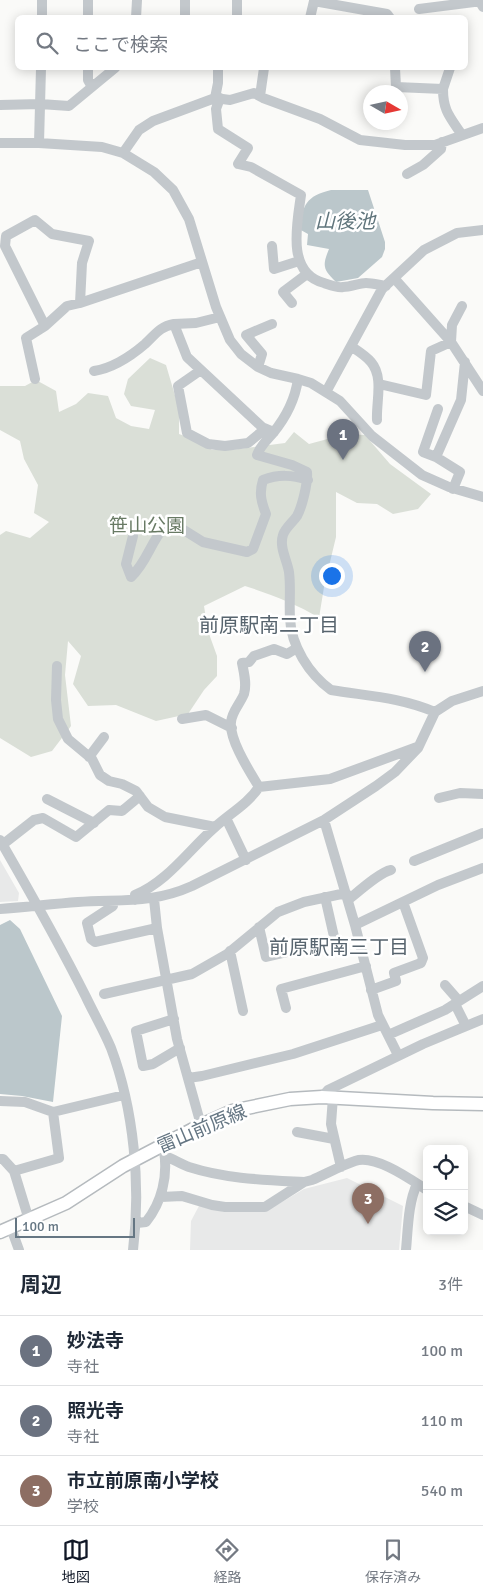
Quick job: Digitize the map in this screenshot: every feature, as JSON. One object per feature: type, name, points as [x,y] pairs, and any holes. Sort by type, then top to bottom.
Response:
[{"type":"main road","name":"雷山前原線","points":[[4,1229],[66,1203],[134,1160],[164,1150],[201,1125],[241,1109],[290,1099],[328,1097],[483,1104]]},
{"type":"street","points":[[42,0],[42,15]]},
{"type":"street","points":[[88,0],[88,15]]},
{"type":"street","points":[[136,15],[137,0]]},
{"type":"street","points":[[185,0],[185,15]]},
{"type":"street","points":[[237,0],[237,15]]},
{"type":"street","points":[[311,15],[314,1],[357,13],[387,15]]},
{"type":"street","points":[[420,9],[474,2],[480,2],[483,7]]},
{"type":"street","points":[[39,143],[41,70]]},
{"type":"street","points":[[88,70],[88,80],[92,86]]},
{"type":"street","points":[[0,105],[40,104],[68,106],[112,70]]},
{"type":"street","points":[[218,70],[216,109],[218,129],[248,148],[238,164],[252,167],[301,195],[297,231],[297,255],[307,274],[321,283],[342,288],[366,283],[386,286]]},
{"type":"street","points":[[260,96],[264,70]]},
{"type":"street","points":[[395,70],[396,87],[443,89]]},
{"type":"street","points":[[449,70],[443,89],[443,103],[445,110],[462,134]]},
{"type":"street","points":[[123,153],[139,130],[153,121],[218,98],[230,100],[254,93],[320,119],[360,140],[406,145],[435,145],[483,128]]},
{"type":"street","points":[[407,174],[423,165],[441,149],[442,142]]},
{"type":"street","points":[[0,143],[39,143],[102,147],[123,153],[154,172],[173,190],[189,219],[220,317],[230,340],[241,354],[271,373],[311,383],[340,401],[372,436],[422,474],[454,488],[483,497]]},
{"type":"street","points":[[45,326],[5,246],[6,236],[35,220],[52,234],[89,241],[82,263],[80,303]]},
{"type":"street","points":[[326,392],[382,289],[424,250],[457,233],[483,230]]},
{"type":"street","points":[[272,246],[274,269],[299,261]]},
{"type":"street","points":[[35,379],[26,338],[45,326],[67,306],[202,262]]},
{"type":"street","points":[[292,303],[283,292],[307,274]]},
{"type":"street","points":[[394,278],[451,342],[483,391]]},
{"type":"street","points":[[451,342],[452,325],[462,306]]},
{"type":"street","points":[[94,371],[108,368],[145,344],[163,326],[196,324],[220,317]]},
{"type":"street","points":[[174,324],[187,357],[269,430]]},
{"type":"street","points":[[258,366],[262,354],[246,335],[272,324]]},
{"type":"street","points":[[378,384],[426,395],[431,351],[451,342]]},
{"type":"street","points":[[352,347],[371,362],[377,374],[377,420]]},
{"type":"street","points":[[436,457],[461,400],[465,362]]},
{"type":"street","points":[[201,370],[178,386],[187,434],[208,444],[224,446],[248,442],[280,424],[295,397],[298,379]]},
{"type":"street","points":[[438,409],[423,452],[436,457],[460,472],[454,488]]},
{"type":"street","points":[[269,430],[257,455],[307,472],[308,480],[298,514],[283,533],[282,543],[289,571],[290,619],[297,648],[322,684],[331,690],[415,703],[435,712]]},
{"type":"street","points":[[133,536],[126,564],[131,577],[143,564],[151,544],[165,526],[179,527],[203,542],[247,552],[251,551],[266,514],[260,492],[262,480],[276,475],[296,476],[308,480]]},
{"type":"street","points":[[259,787],[234,738],[231,724],[234,711],[244,693],[245,681],[242,663],[249,662],[254,656],[274,649],[287,654],[297,648]]},
{"type":"street","points":[[57,666],[56,700],[58,719],[68,739],[89,758],[100,775],[109,782],[132,789],[148,807],[165,817],[215,826]]},
{"type":"street","points":[[0,908],[154,899],[175,894],[324,820],[395,772],[420,747],[435,712],[452,701],[483,691]]},
{"type":"street","points":[[182,719],[206,715],[232,728]]},
{"type":"street","points":[[89,758],[104,737]]},
{"type":"street","points":[[259,787],[330,779],[420,747]]},
{"type":"street","points":[[135,900],[135,895],[147,890],[161,880],[215,826],[254,795],[259,787]]},
{"type":"street","points":[[439,798],[460,793],[483,794]]},
{"type":"street","points":[[134,1250],[137,1223],[134,1160],[128,1108],[111,1048],[66,956],[1,843],[34,820],[43,818],[76,837],[109,810],[122,810],[140,796]]},
{"type":"street","points":[[47,799],[94,823]]},
{"type":"street","points":[[226,818],[246,860]]},
{"type":"street","points":[[324,820],[347,896],[378,1015],[398,1055]]},
{"type":"street","points":[[414,861],[483,833]]},
{"type":"street","points":[[355,925],[438,885],[483,868]]},
{"type":"street","points":[[104,994],[192,974],[230,951],[278,912],[304,902],[325,897],[347,896],[376,879],[384,872],[391,870]]},
{"type":"street","points":[[259,927],[266,957],[335,941],[325,897]]},
{"type":"street","points":[[154,899],[156,928],[174,1020],[201,1125]]},
{"type":"street","points":[[113,901],[113,906],[87,923],[91,940],[95,942],[156,928]]},
{"type":"street","points":[[372,990],[396,981],[394,973],[421,963],[423,958],[403,902]]},
{"type":"street","points":[[230,951],[243,1011]]},
{"type":"street","points":[[286,1008],[281,988],[366,966]]},
{"type":"street","points":[[445,985],[457,1002],[466,1026]]},
{"type":"street","points":[[388,1035],[445,1010],[483,986]]},
{"type":"street","points":[[341,1168],[331,1124],[328,1090],[398,1055],[483,1019]]},
{"type":"street","points":[[174,1020],[136,1031],[143,1066],[153,1064],[180,1048]]},
{"type":"street","points":[[188,1078],[293,1054],[382,1025]]},
{"type":"street","points":[[0,1101],[25,1102],[53,1112],[124,1095]]},
{"type":"street","points":[[14,1171],[59,1158],[53,1112]]},
{"type":"street","points":[[296,1132],[334,1139]]},
{"type":"street","points":[[137,1223],[146,1222],[154,1212],[161,1197],[166,1162],[164,1150]]},
{"type":"street","points":[[164,1150],[189,1167],[231,1176],[304,1182]]},
{"type":"street","points":[[0,1159],[3,1158],[14,1171],[29,1220]]},
{"type":"street","points":[[161,1197],[182,1196],[225,1207],[264,1207],[304,1182],[341,1168],[356,1160],[366,1159],[376,1162],[423,1188]]},
{"type":"street","points":[[406,1250],[414,1190],[417,1184]]},
{"type":"street","points":[[468,1208],[483,1215]]},
{"type":"street","points":[[4,1229],[19,1250]]},
{"type":"shaded area","points":[[0,860],[19,893],[18,901],[0,902]]},
{"type":"shaded area","points":[[347,1178],[403,1206],[399,1250],[190,1250],[191,1221],[200,1204],[224,1212],[265,1212],[304,1189]]},
{"type":"green space","name":"笹山公園","points":[[150,358],[166,365],[179,409],[179,434],[201,442],[212,450],[231,450],[285,443],[294,432],[309,444],[346,434],[365,435],[390,464],[431,494],[418,509],[393,514],[377,504],[357,503],[336,492],[336,537],[319,618],[302,608],[245,586],[204,606],[208,631],[217,656],[217,676],[204,690],[188,714],[156,721],[116,705],[88,706],[73,684],[81,656],[68,641],[65,675],[71,726],[52,751],[31,757],[0,738],[0,535],[6,531],[30,538],[49,522],[34,513],[38,485],[24,459],[20,441],[0,430],[0,386],[25,386],[36,380],[56,391],[59,412],[76,404],[88,393],[108,396],[116,418],[131,426],[149,429],[155,410],[131,406],[124,394],[128,379]]},
{"type":"water","name":"山後池","points":[[331,190],[368,190],[385,242],[382,257],[358,278],[336,282],[328,274],[325,267],[325,260],[329,249],[307,245],[308,234],[299,229],[302,214],[307,203],[316,195]]},
{"type":"water","points":[[10,920],[20,929],[62,1016],[53,1102],[0,1094],[0,925]]},
{"type":"place","name":"妙法寺","points":[[343,460]]},
{"type":"place","name":"照光寺","points":[[425,672]]},
{"type":"place","name":"市立前原南小学校","points":[[368,1224]]},
{"type":"district","name":"前原駅南二丁目","points":[[269,625]]},
{"type":"district","name":"前原駅南三丁目","points":[[339,947]]}]
